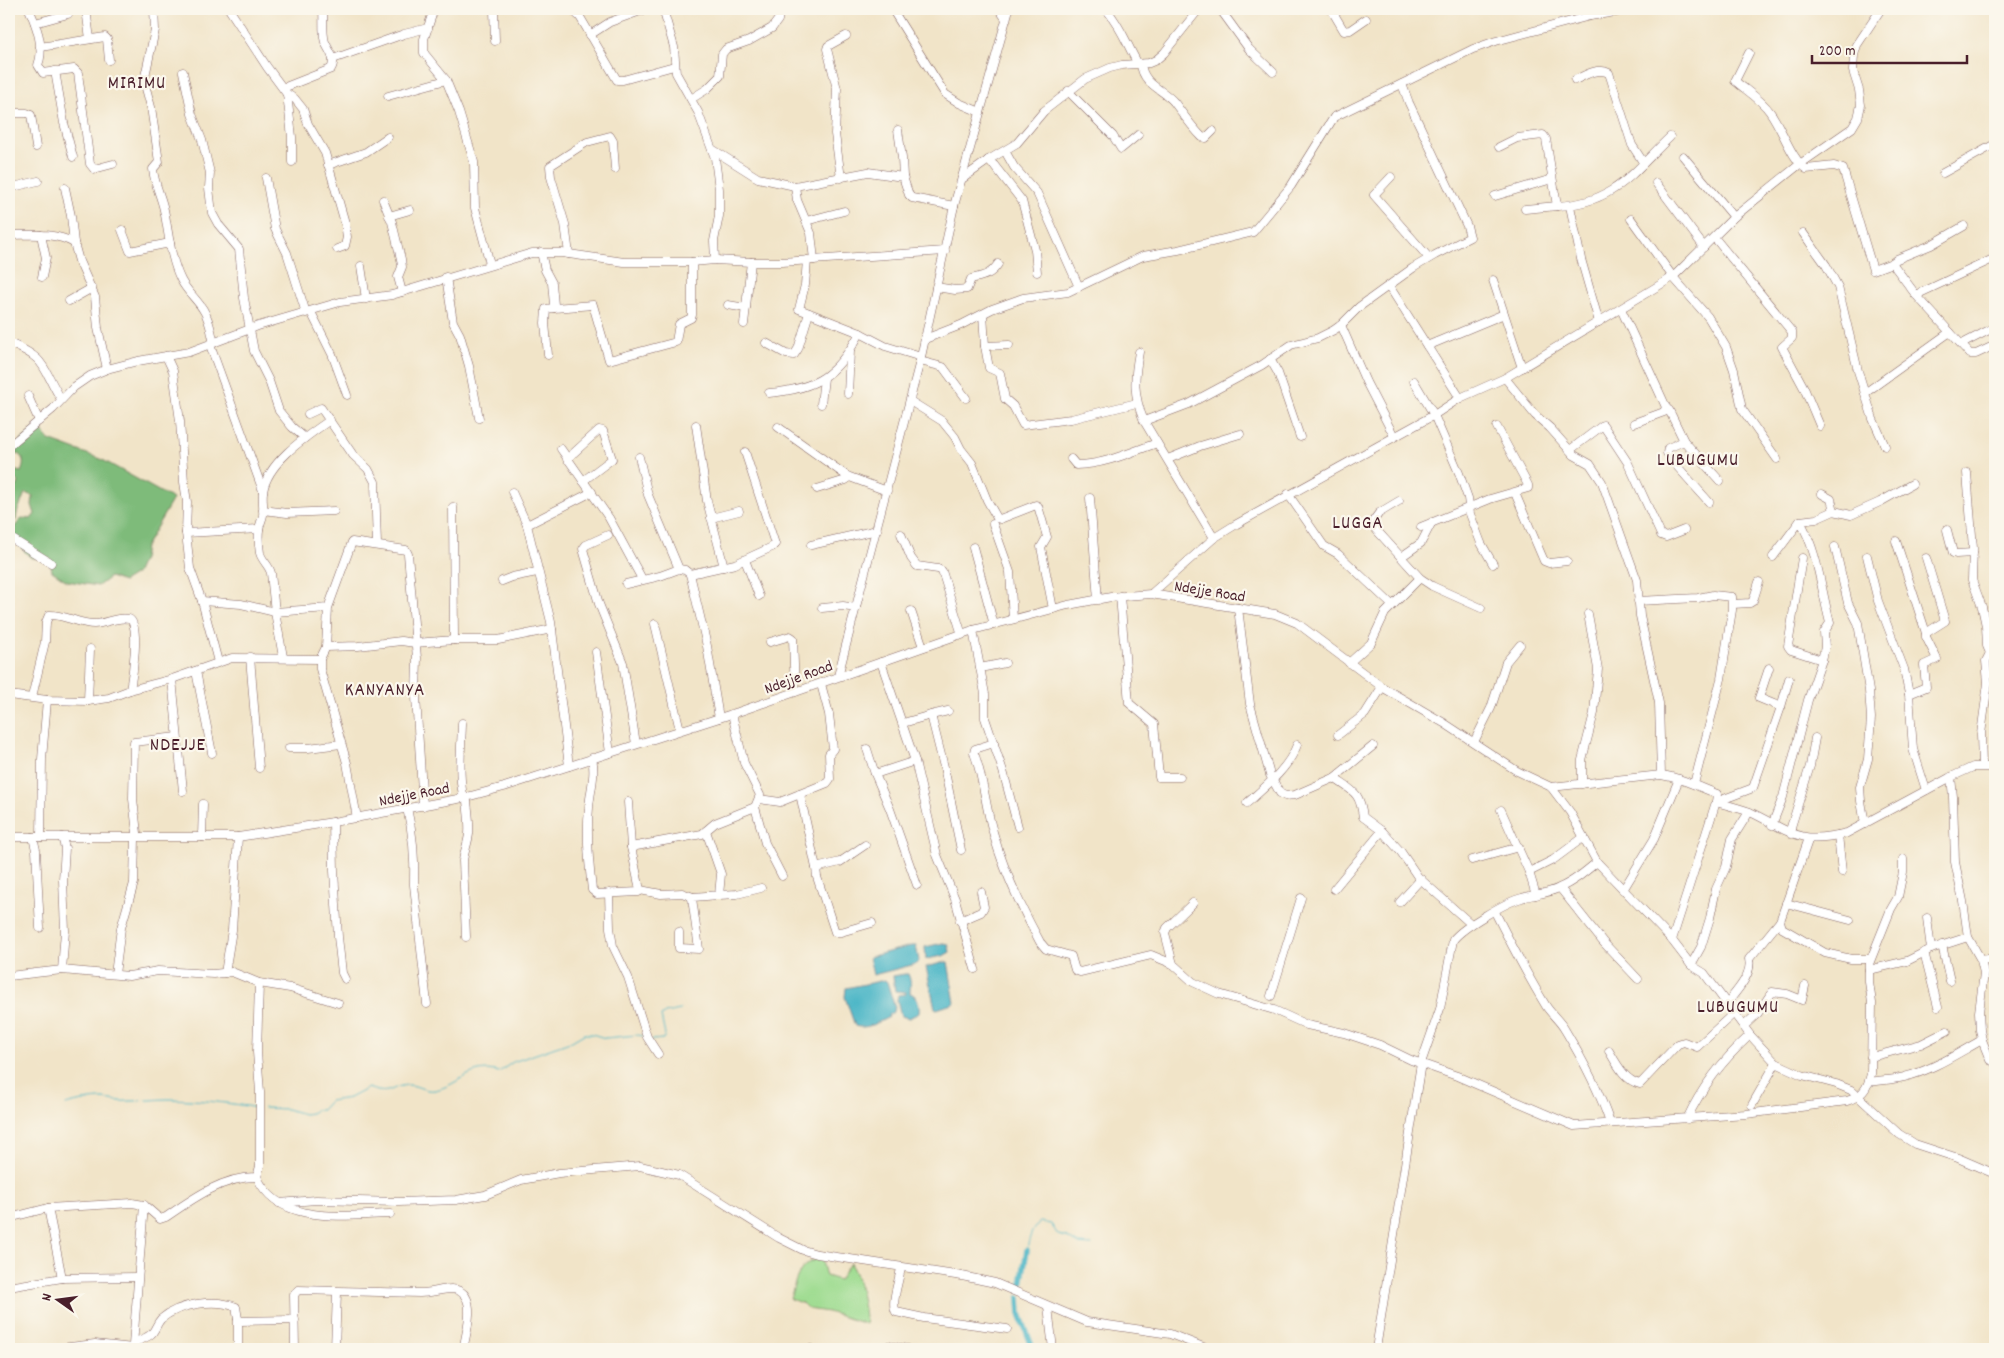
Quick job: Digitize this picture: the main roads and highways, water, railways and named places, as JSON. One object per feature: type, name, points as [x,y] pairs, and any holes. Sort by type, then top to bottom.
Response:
[{"type":"water","points":[[943,943],[948,944],[950,952],[943,956],[926,959],[925,947]]},
{"type":"water","points":[[916,946],[919,961],[916,964],[873,975],[869,957]]},
{"type":"water","points":[[948,962],[955,1003],[937,1009],[935,1008],[926,967]]},
{"type":"water","points":[[908,974],[910,980],[910,993],[917,998],[919,1006],[919,1013],[909,1018],[901,1016],[897,1000],[898,995],[906,994],[906,992],[895,991],[893,976]]},
{"type":"water","points":[[885,980],[895,1008],[892,1013],[888,1015],[889,1017],[872,1025],[864,1027],[855,1026],[845,997],[846,988]]},
{"type":"waterway","points":[[652,1040],[663,1039],[665,1035],[661,1016],[665,1013],[680,1010]]},
{"type":"waterway","points":[[264,1108],[286,1109],[304,1114],[322,1110],[330,1101],[349,1098],[368,1088],[386,1091],[409,1085],[435,1090],[480,1071],[499,1072],[513,1062],[570,1042],[584,1034],[605,1038],[644,1036]]},
{"type":"waterway","points":[[66,1105],[99,1099],[123,1101],[169,1099],[235,1104],[257,1108]]},
{"type":"waterway","points":[[1027,1250],[1032,1231],[1040,1222],[1051,1224],[1058,1235],[1067,1237],[1078,1244],[1092,1245]]},
{"type":"waterway","points":[[1020,1290],[1027,1250]]},
{"type":"waterway","points":[[1019,1298],[1020,1314],[1033,1349]]},
{"type":"district","name":"MIRIMU","points":[[137,81]]},
{"type":"district","name":"LUBUGUMU","points":[[1698,458]]},
{"type":"district","name":"LUGGA","points":[[1358,521]]},
{"type":"district","name":"KANYANYA","points":[[385,688]]},
{"type":"district","name":"NDEJJE","points":[[178,743]]},
{"type":"district","name":"LUBUGUMU","points":[[1738,1005]]}]
